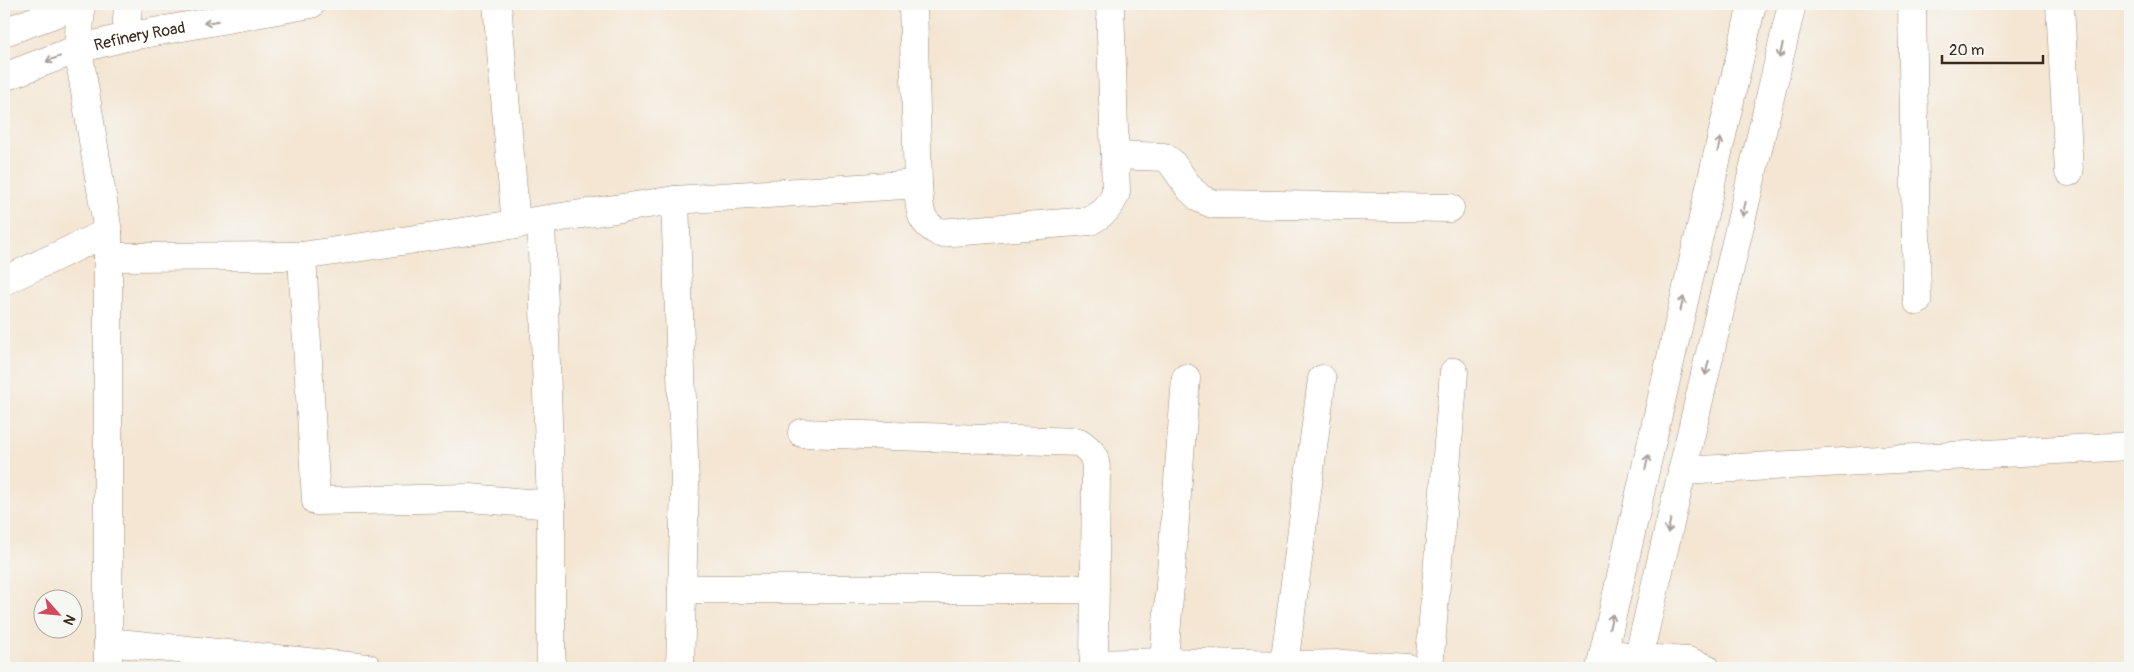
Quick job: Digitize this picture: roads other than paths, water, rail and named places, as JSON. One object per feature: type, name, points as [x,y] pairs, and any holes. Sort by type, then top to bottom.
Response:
[{"type":"street","points":[[4,32],[81,4],[78,49],[108,245],[108,655],[368,668]]},
{"type":"street","points":[[126,37],[128,4]]},
{"type":"street","name":"Refinery Road","points":[[4,77],[78,49],[126,37],[310,4]]},
{"type":"street","points":[[497,4],[528,223],[551,505],[551,668]]},
{"type":"street","points":[[913,4],[920,216],[928,227],[940,233],[1090,221],[1103,214],[1112,204],[1116,192],[1110,4]]},
{"type":"street","points":[[1706,668],[1688,661],[1637,663],[1602,660],[1752,4]]},
{"type":"street","points":[[1637,663],[1792,4]]},
{"type":"street","points":[[1912,4],[1917,301]]},
{"type":"street","points":[[2060,4],[2069,172]]},
{"type":"street","points":[[1115,155],[1164,157],[1172,162],[1191,190],[1201,199],[1213,204],[1450,208]]},
{"type":"street","points":[[4,281],[108,245],[302,256],[674,200],[918,184]]},
{"type":"street","points":[[674,200],[685,484],[680,668]]},
{"type":"street","points":[[302,256],[316,501],[470,498],[551,505]]},
{"type":"street","points":[[1429,668],[1454,372]]},
{"type":"street","points":[[1164,662],[1186,378]]},
{"type":"street","points":[[1284,665],[1322,379]]},
{"type":"street","points":[[802,432],[1079,442],[1091,450],[1096,460],[1094,666],[1164,662],[1284,665],[1342,664],[1408,668]]},
{"type":"street","points":[[1682,471],[2130,446]]},
{"type":"street","points":[[682,589],[1094,589]]}]
